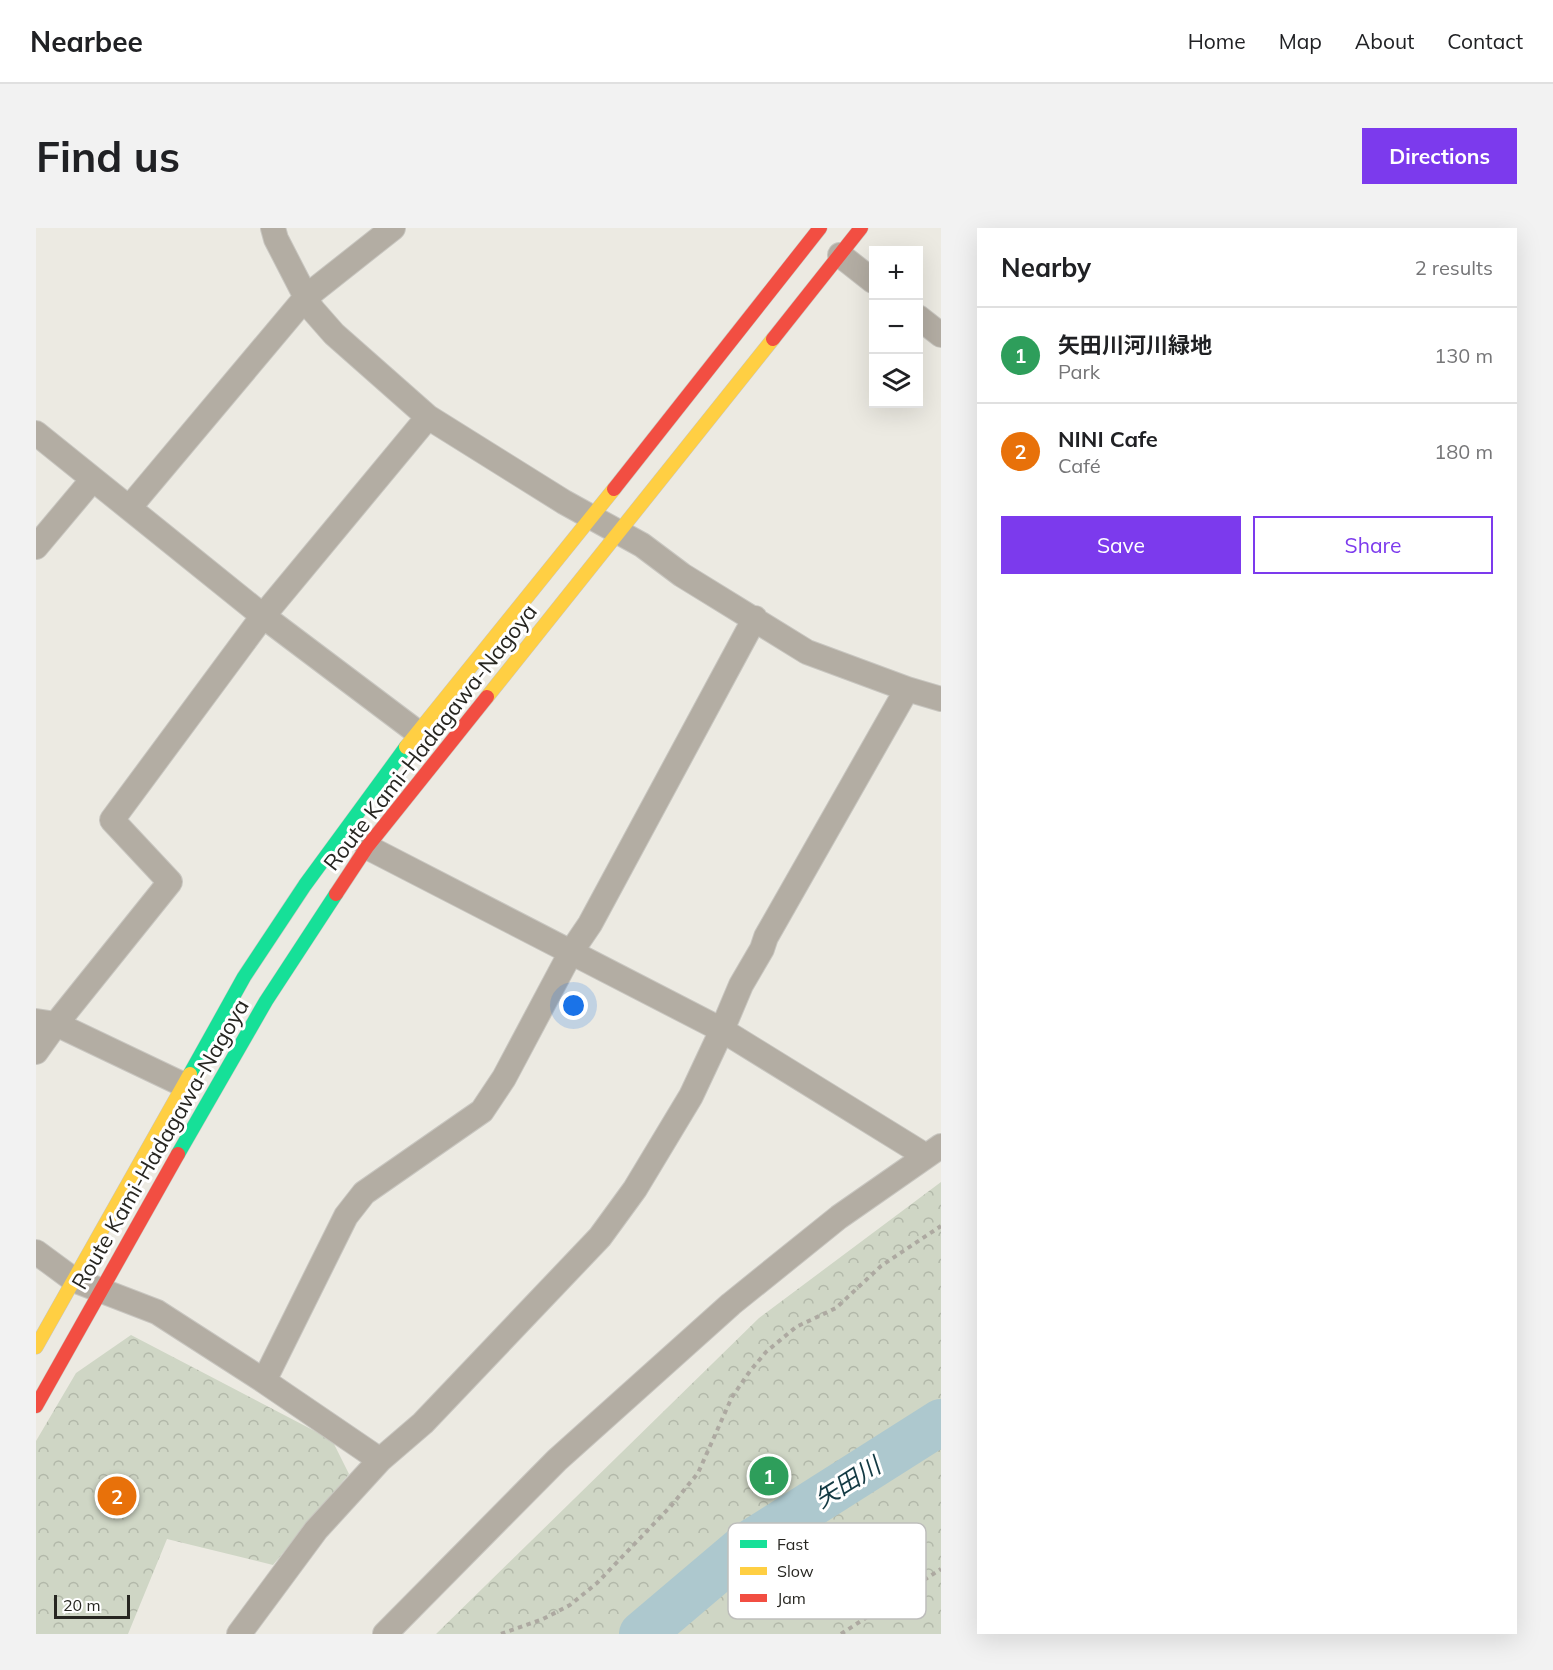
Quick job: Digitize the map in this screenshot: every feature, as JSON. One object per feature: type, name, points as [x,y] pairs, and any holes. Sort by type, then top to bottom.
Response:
[{"type":"main road","name":"Route Kami-Hadagawa-Nagoya","points":[[36,1347],[244,977],[305,885],[417,732],[820,228]]},
{"type":"main road","name":"Route Kami-Hadagawa-Nagoya","points":[[36,1406],[266,1001],[367,847],[861,228]]},
{"type":"street","points":[[273,228],[276,239],[312,309],[334,334],[428,417],[564,502],[642,545],[682,576],[807,652],[941,699]]},
{"type":"street","points":[[129,508],[307,296],[393,228]]},
{"type":"street","points":[[840,255],[869,278]]},
{"type":"street","points":[[923,321],[941,335]]},
{"type":"street","points":[[36,1052],[46,1023],[170,882],[112,820],[263,616],[428,417]]},
{"type":"street","points":[[36,433],[263,616],[417,732]]},
{"type":"street","points":[[36,547],[93,479]]},
{"type":"street","points":[[264,1381],[346,1216],[363,1193],[482,1112],[504,1078],[571,952],[590,924],[754,618]]},
{"type":"street","points":[[239,1634],[316,1530],[380,1460],[423,1423],[600,1237],[635,1189],[691,1096],[741,985],[762,949],[766,937],[908,689]]},
{"type":"street","points":[[367,847],[722,1030],[933,1151],[839,1217],[731,1304],[676,1352],[557,1460],[385,1634]]},
{"type":"street","points":[[46,1023],[184,1085]]},
{"type":"street","points":[[36,1252],[74,1280],[157,1312],[380,1460]]},
{"type":"path","points":[[501,1634],[543,1619],[570,1605],[597,1582],[671,1506],[698,1473],[732,1397],[766,1352],[796,1327],[836,1308],[881,1266],[941,1226]]},
{"type":"path","points":[[926,1579],[941,1569]]},
{"type":"path","points":[[841,1634],[864,1619]]},
{"type":"green space","points":[[941,1182],[941,1634],[436,1634],[759,1318]]},
{"type":"green space","points":[[131,1335],[332,1440],[349,1474],[273,1565],[167,1539],[128,1634],[36,1634],[36,1441],[76,1373]]},
{"type":"waterway","name":"矢田川","points":[[782,1523],[941,1422]]},
{"type":"waterway","name":"矢田川","points":[[642,1634],[728,1561]]},
{"type":"traffic: fast","points":[[190,1074],[244,977],[305,885],[406,747]]},
{"type":"traffic: fast","points":[[178,1154],[266,1001],[336,894]]},
{"type":"traffic: slow","points":[[487,697],[773,339]]},
{"type":"traffic: slow","points":[[406,747],[614,489]]},
{"type":"traffic: slow","points":[[36,1347],[190,1074]]},
{"type":"traffic: jam","points":[[614,489],[820,228]]},
{"type":"traffic: jam","points":[[773,339],[861,228]]},
{"type":"traffic: jam","points":[[336,894],[367,847],[487,697]]},
{"type":"traffic: jam","points":[[36,1406],[178,1154]]},
{"type":"place","name":"矢田川河川緑地","points":[[769,1476]]},
{"type":"place","name":"NINI Cafe","points":[[117,1496]]}]
